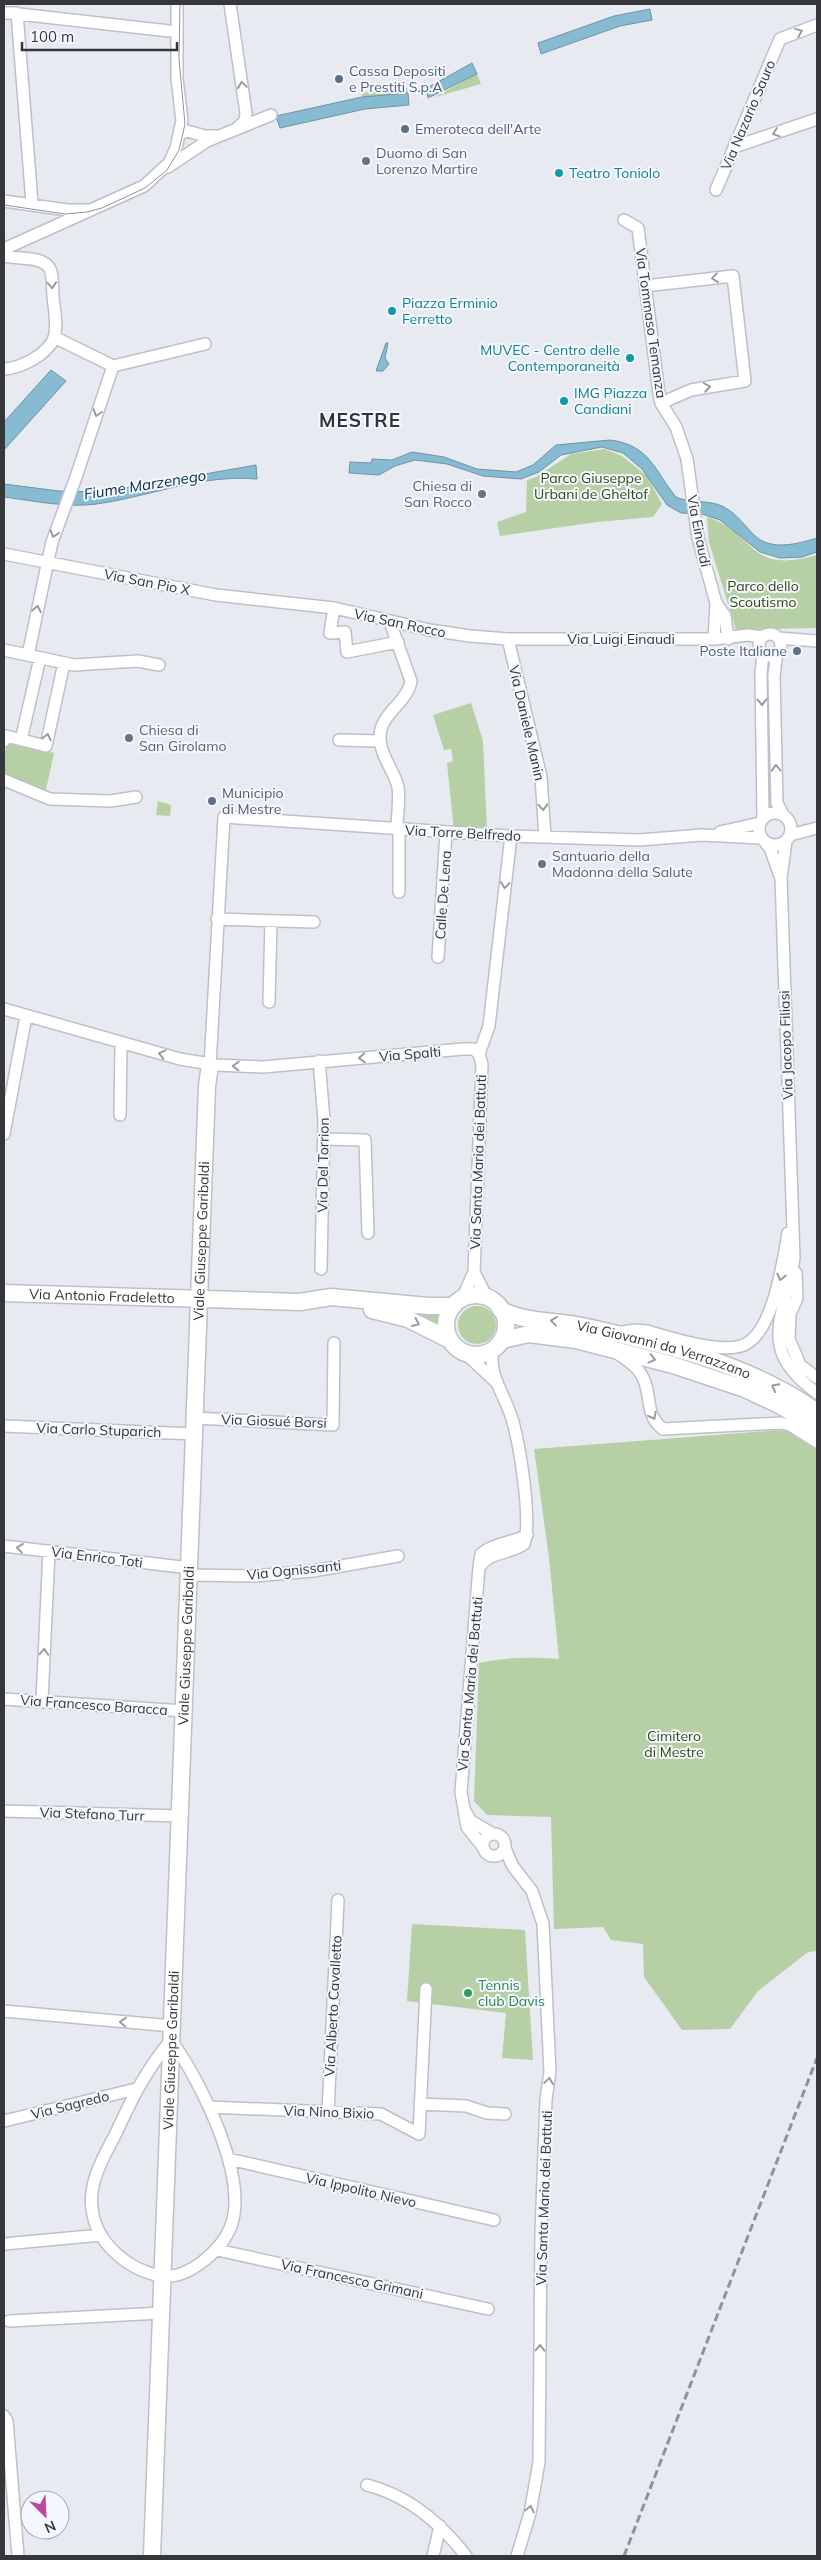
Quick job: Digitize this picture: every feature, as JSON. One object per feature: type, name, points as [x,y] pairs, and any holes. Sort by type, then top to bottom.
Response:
[{"type":"street","points":[[4,249],[144,186],[162,170],[173,156],[180,134],[181,113],[177,78],[177,4]]},
{"type":"street","points":[[230,4],[246,112],[244,123],[236,129]]},
{"type":"street","points":[[4,13],[169,31]]},
{"type":"street","points":[[17,13],[29,151]]},
{"type":"street","points":[[17,13],[32,204]]},
{"type":"street","name":"Via Nazario Sauro","points":[[716,190],[780,39],[817,25]]},
{"type":"street","points":[[162,170],[218,136],[271,115]]},
{"type":"street","points":[[734,147],[817,119]]},
{"type":"street","points":[[180,134],[187,131],[207,137],[218,136]]},
{"type":"street","points":[[30,170],[32,204]]},
{"type":"street","points":[[4,201],[74,211],[94,209]]},
{"type":"street","name":"Via Tommaso Temanza","points":[[624,220],[638,228],[661,403],[676,427],[687,459]]},
{"type":"street","points":[[4,256],[40,262],[49,268],[52,274],[54,337],[45,349],[9,368]]},
{"type":"street","points":[[645,286],[733,276],[745,381],[691,390],[661,403]]},
{"type":"street","points":[[54,337],[112,366],[205,344]]},
{"type":"street","points":[[28,655],[47,563],[64,505],[112,366]]},
{"type":"street","name":"Via Einaudi","points":[[687,459],[697,530],[716,603]]},
{"type":"street","name":"Via San Pio X","points":[[4,554],[216,595],[292,602]]},
{"type":"street","name":"Via San Rocco","points":[[292,602],[334,608],[390,622],[462,635],[508,640]]},
{"type":"street","points":[[716,603],[725,616],[730,638]]},
{"type":"street","points":[[714,639],[716,603]]},
{"type":"street","points":[[334,608],[330,633],[345,632],[346,652],[398,642]]},
{"type":"street","points":[[390,622],[409,671],[410,688],[384,723],[380,736],[380,742],[398,787],[399,892]]},
{"type":"street","points":[[817,641],[778,638],[769,634],[762,646],[761,820],[763,840],[777,845],[788,838],[817,828]]},
{"type":"street","name":"Via Luigi Einaudi","points":[[508,640],[730,638],[738,641],[750,641],[762,646]]},
{"type":"street","points":[[778,638],[781,645],[774,676],[777,803],[791,825],[788,838]]},
{"type":"street","name":"Via Daniele Manin","points":[[508,640],[541,777],[546,837]]},
{"type":"street","points":[[762,646],[769,655],[778,652]]},
{"type":"street","points":[[4,650],[74,665],[138,661],[159,665]]},
{"type":"street","points":[[21,740],[40,658]]},
{"type":"street","points":[[5,739],[21,740],[46,746],[64,663]]},
{"type":"street","points":[[339,740],[380,742]]},
{"type":"street","points":[[4,780],[50,799],[111,801],[136,797]]},
{"type":"street","points":[[761,820],[773,813],[783,815]]},
{"type":"street","name":"Via Torre Belfredo","points":[[224,817],[511,836],[639,840],[702,835],[763,840]]},
{"type":"street","name":"Viale Giuseppe Garibaldi","points":[[152,2556],[207,1086],[210,1065],[224,817]]},
{"type":"street","name":"Via Torre Belfredo","points":[[702,835],[761,820]]},
{"type":"street","name":"Calle De Lena","points":[[438,956],[446,832]]},
{"type":"street","points":[[479,1054],[489,1026],[511,836]]},
{"type":"street","name":"Via Jacopo Filiasi","points":[[788,838],[781,880],[792,1212]]},
{"type":"street","name":"Via Jacopo Filiasi","points":[[763,840],[770,848],[781,880]]},
{"type":"street","points":[[217,919],[314,922]]},
{"type":"street","points":[[269,1002],[271,921]]},
{"type":"street","name":"Via Spalti","points":[[4,1009],[121,1043],[210,1065],[263,1067],[463,1049],[474,1050],[479,1054]]},
{"type":"street","points":[[4,1134],[26,1016]]},
{"type":"street","points":[[120,1115],[121,1043]]},
{"type":"street","name":"Via Santa Maria dei Battuti","points":[[458,1302],[474,1272],[482,1064],[479,1054]]},
{"type":"street","name":"Via Del Torrion","points":[[319,1061],[324,1139],[321,1269]]},
{"type":"street","points":[[324,1139],[365,1140],[368,1233]]},
{"type":"street","points":[[792,1212],[797,1298],[790,1314],[789,1339],[800,1364],[817,1378]]},
{"type":"street","points":[[792,1212],[778,1286],[764,1325],[751,1342],[743,1346],[722,1348],[636,1330],[614,1341],[641,1374],[646,1384],[650,1411],[655,1422],[663,1429],[781,1423],[790,1425],[817,1442]]},
{"type":"street","points":[[794,1258],[789,1286],[778,1320],[780,1348],[791,1370],[817,1393]]},
{"type":"street","name":"Via Santa Maria dei Battuti","points":[[474,1272],[487,1298]]},
{"type":"street","name":"Via Antonio Fradeletto","points":[[4,1293],[200,1299]]},
{"type":"street","points":[[300,1302],[331,1297],[428,1306],[458,1302],[471,1296],[487,1298],[501,1310],[506,1325],[491,1363],[497,1383]]},
{"type":"street","points":[[200,1299],[300,1302],[392,1314],[422,1325],[450,1340],[497,1383]]},
{"type":"street","points":[[450,1340],[446,1323],[458,1302]]},
{"type":"street","name":"Via Giovanni da Verrazzano","points":[[501,1310],[522,1319],[565,1322],[745,1388],[781,1406],[817,1428]]},
{"type":"street","name":"Via Giovanni da Verrazzano","points":[[498,1345],[529,1334],[576,1340],[614,1341],[714,1360],[766,1382],[817,1412]]},
{"type":"street","name":"Via Giosué Borsi","points":[[194,1426],[333,1425],[334,1343]]},
{"type":"street","points":[[466,1354],[485,1354],[498,1345]]},
{"type":"street","name":"Via Santa Maria dei Battuti","points":[[483,1847],[466,1827],[461,1800],[462,1758],[479,1567],[481,1554],[492,1546],[516,1541],[527,1534],[528,1514],[514,1423],[497,1383]]},
{"type":"street","name":"Via Carlo Stuparich","points":[[4,1426],[194,1426]]},
{"type":"street","name":"Via Enrico Toti","points":[[4,1546],[190,1571]]},
{"type":"street","points":[[42,1701],[49,1551]]},
{"type":"street","name":"Via Ognissanti","points":[[190,1571],[255,1576],[398,1556]]},
{"type":"street","name":"Via Francesco Baracca","points":[[4,1699],[184,1711]]},
{"type":"street","points":[[461,1800],[472,1821],[503,1838],[505,1848],[500,1855],[494,1857]]},
{"type":"street","name":"Via Stefano Turr","points":[[4,1811],[180,1816]]},
{"type":"street","points":[[493,1834],[484,1840],[483,1847],[487,1854],[500,1858],[516,1870]]},
{"type":"street","name":"Via Santa Maria dei Battuti","points":[[505,1848],[516,1870],[532,1891],[543,1924],[550,2072],[546,2099],[541,2232],[539,2454],[530,2513],[517,2556]]},
{"type":"street","name":"Via Alberto Cavalletto","points":[[328,2112],[338,1900]]},
{"type":"street","name":"Via Nino Bixio","points":[[209,2108],[381,2114],[419,2134],[426,1989]]},
{"type":"street","points":[[4,2011],[171,2033]]},
{"type":"street","points":[[171,2033],[189,2065],[209,2108],[229,2159],[236,2201],[231,2226],[217,2250],[199,2265],[183,2272],[162,2276],[138,2269],[117,2255],[101,2235],[92,2209],[94,2180],[136,2089],[171,2033]]},
{"type":"street","name":"Via Sagredo","points":[[4,2121],[136,2089]]},
{"type":"street","points":[[420,2104],[466,2106],[487,2113],[506,2114]]},
{"type":"street","name":"Via Ippolito Nievo","points":[[229,2159],[494,2220]]},
{"type":"street","points":[[4,2244],[101,2235]]},
{"type":"street","name":"Via Francesco Grimani","points":[[217,2250],[488,2309]]},
{"type":"street","points":[[9,2321],[161,2313]]},
{"type":"street","points":[[4,2416],[8,2431],[18,2556]]},
{"type":"street","points":[[367,2485],[411,2503],[440,2526],[466,2556]]},
{"type":"street","points":[[433,2556],[440,2526]]},
{"type":"green space","points":[[477,74],[481,84],[435,97]]},
{"type":"green space","points":[[407,88],[408,93],[362,97],[361,93]]},
{"type":"green space","name":"Parco Giuseppe Urbani de Gheltof","points":[[605,449],[622,456],[647,476],[662,504],[653,517],[597,522],[500,536],[497,522],[526,512],[527,480],[536,477],[571,454]]},
{"type":"green space","name":"Parco dello Scoutismo","points":[[707,517],[723,524],[764,556],[777,560],[794,560],[817,555],[817,628],[736,630],[709,542]]},
{"type":"green space","points":[[471,703],[483,741],[487,832],[454,831],[447,763],[453,761],[451,749],[444,750],[433,715]]},
{"type":"green space","points":[[8,741],[54,753],[45,794],[4,777],[4,755]]},
{"type":"green space","points":[[158,801],[171,805],[170,816],[156,815]]},
{"type":"green space","points":[[477,1306],[490,1312],[496,1325],[490,1338],[477,1344],[464,1338],[458,1325],[464,1312]]},
{"type":"green space","points":[[397,1309],[444,1311],[440,1318],[441,1328]]},
{"type":"green space","name":"Cimitero di Mestre","points":[[787,1431],[817,1450],[817,1951],[808,1952],[758,1991],[730,2029],[682,2030],[644,1977],[643,1944],[611,1940],[603,1927],[554,1929],[551,1817],[487,1815],[474,1801],[479,1663],[519,1658],[559,1659],[549,1558],[534,1449]]},
{"type":"green space","name":"Tennis club Davis","points":[[412,1924],[525,1930],[533,2060],[502,2058],[506,2013],[407,2001]]},
{"type":"water","points":[[650,9],[652,20],[620,26],[541,54],[538,43],[614,16]]},
{"type":"water","points":[[472,63],[477,74],[428,98],[427,88]]},
{"type":"water","points":[[408,93],[409,105],[365,109],[280,128],[276,116],[362,97]]},
{"type":"water","points":[[386,343],[388,343],[385,358],[389,364],[383,371],[376,371]]},
{"type":"water","points":[[51,370],[66,381],[4,450],[4,422]]},
{"type":"water","points":[[610,440],[634,447],[643,453],[676,497],[724,507],[762,541],[785,545],[817,538],[817,552],[802,557],[780,558],[760,552],[720,520],[702,514],[681,513],[667,505],[642,469],[623,453],[602,447],[561,455],[539,472],[521,479],[483,476],[447,464],[415,460],[395,466],[379,475],[349,473],[350,462],[371,463],[372,459],[392,460],[412,452],[444,457],[477,469],[516,472],[533,465],[556,445]]},
{"type":"water","name":"Fiume Marzenego","points":[[256,465],[257,479],[238,478],[199,482],[91,505],[53,504],[4,497],[4,484],[59,491],[102,492]]},
{"type":"tram line","points":[[4,205],[65,214],[87,212],[102,208],[145,188],[167,170],[179,150],[185,124],[179,59],[180,4]]},
{"type":"railway","points":[[624,2556],[817,2058]]},
{"type":"place","name":"Cassa Depositi e Prestiti S.p.A","points":[[339,79]]},
{"type":"place","name":"Emeroteca dell'Arte","points":[[405,129]]},
{"type":"place","name":"Duomo di San Lorenzo Martire","points":[[366,161]]},
{"type":"place","name":"Teatro Toniolo","points":[[559,173]]},
{"type":"place","name":"Piazza Erminio Ferretto","points":[[392,311]]},
{"type":"place","name":"MUVEC - Centro delle Contemporaneità","points":[[630,358]]},
{"type":"place","name":"IMG Piazza Candiani","points":[[564,401]]},
{"type":"place","name":"Chiesa di San Rocco","points":[[482,494]]},
{"type":"place","name":"Poste Italiane","points":[[797,651]]},
{"type":"place","name":"Chiesa di San Girolamo","points":[[129,738]]},
{"type":"place","name":"Municipio di Mestre","points":[[212,801]]},
{"type":"place","name":"Santuario della Madonna della Salute","points":[[542,864]]},
{"type":"place","name":"Tennis club Davis","points":[[468,1993]]},
{"type":"district","name":"MESTRE","points":[[360,420]]}]
